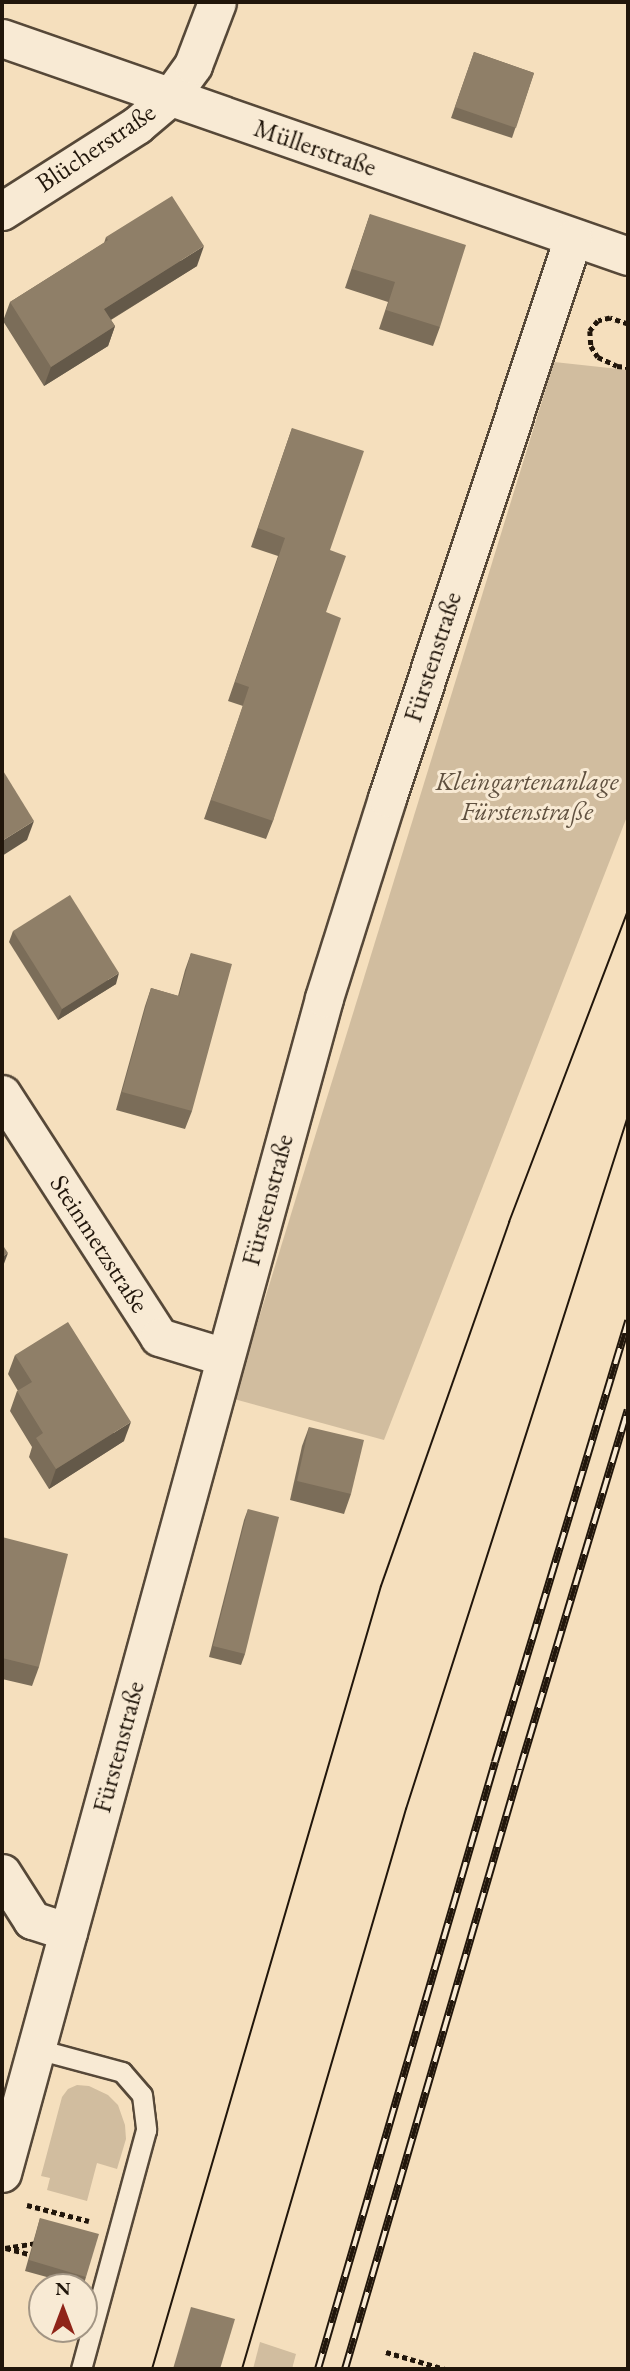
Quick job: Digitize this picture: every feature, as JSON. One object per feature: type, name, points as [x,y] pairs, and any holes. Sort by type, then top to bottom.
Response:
[{"type":"street","name":"Blücherstraße","points":[[2,211],[137,125],[170,97],[193,65],[217,2]]},
{"type":"street","name":"Müllerstraße","points":[[2,38],[628,256]]},
{"type":"street","name":"Fürstenstraße","points":[[8,2187],[37,2049],[68,1932],[324,998],[396,770],[573,238]]},
{"type":"street","name":"Steinmetzstraße","points":[[2,1094],[159,1337],[225,1357]]},
{"type":"street","points":[[2,1873],[32,1920],[68,1932]]},
{"type":"lane","points":[[37,2049],[122,2071],[142,2095],[146,2130],[117,2228],[81,2369]]},
{"type":"path","points":[[628,324],[610,318],[598,321],[590,331],[591,346],[598,357],[617,366],[628,367]]},
{"type":"path","points":[[8,2187],[117,2228]]},
{"type":"path","points":[[3,2248],[33,2242],[43,2245]]},
{"type":"path","points":[[3,2248],[29,2254]]},
{"type":"path","points":[[386,2352],[444,2369]]},
{"type":"green space","name":"Kleingartenanlage Fürstenstraße","points":[[554,362],[628,370],[628,814],[384,1440],[234,1399]]},
{"type":"green space","points":[[77,2085],[89,2086],[108,2095],[118,2105],[125,2125],[126,2139],[117,2169],[97,2163],[87,2201],[47,2190],[50,2178],[41,2176],[62,2097],[68,2089]]},
{"type":"green space","points":[[260,2342],[296,2354],[292,2369],[253,2369]]},
{"type":"building","points":[[474,52],[534,73],[516,128],[455,107]]},
{"type":"building","points":[[172,196],[204,246],[104,309],[115,326],[51,367],[10,302]]},
{"type":"building","points":[[370,214],[466,245],[440,327],[386,310],[395,282],[352,269]]},
{"type":"building","points":[[292,428],[364,451],[330,550],[346,556],[326,612],[341,618],[273,821],[211,800],[249,687],[235,682],[285,538],[258,528]]},
{"type":"building","points":[[2,769],[34,821],[2,841]]},
{"type":"building","points":[[70,895],[119,973],[62,1009],[13,931]]},
{"type":"building","points":[[191,953],[232,964],[192,1111],[122,1092],[151,988],[179,996]]},
{"type":"building","points":[[2,1244],[8,1253],[2,1257]]},
{"type":"building","points":[[68,1322],[131,1422],[56,1469],[36,1438],[43,1433],[17,1391],[32,1382],[15,1355]]},
{"type":"building","points":[[309,1427],[364,1440],[351,1494],[297,1481]]},
{"type":"building","points":[[248,1509],[279,1517],[245,1654],[213,1646]]},
{"type":"building","points":[[2,1537],[68,1554],[39,1667],[2,1658]]},
{"type":"building","points":[[40,2218],[99,2234],[87,2273],[73,2273],[29,2260]]},
{"type":"building","points":[[191,2307],[235,2319],[220,2369],[173,2369]]},
{"type":"tram line","points":[[152,2369],[381,1586],[509,1222],[628,911]]},
{"type":"tram line","points":[[242,2369],[406,1809],[628,1116]]},
{"type":"railway","points":[[318,2369],[495,1762],[628,1321]]},
{"type":"railway","points":[[345,2369],[628,1410]]}]
